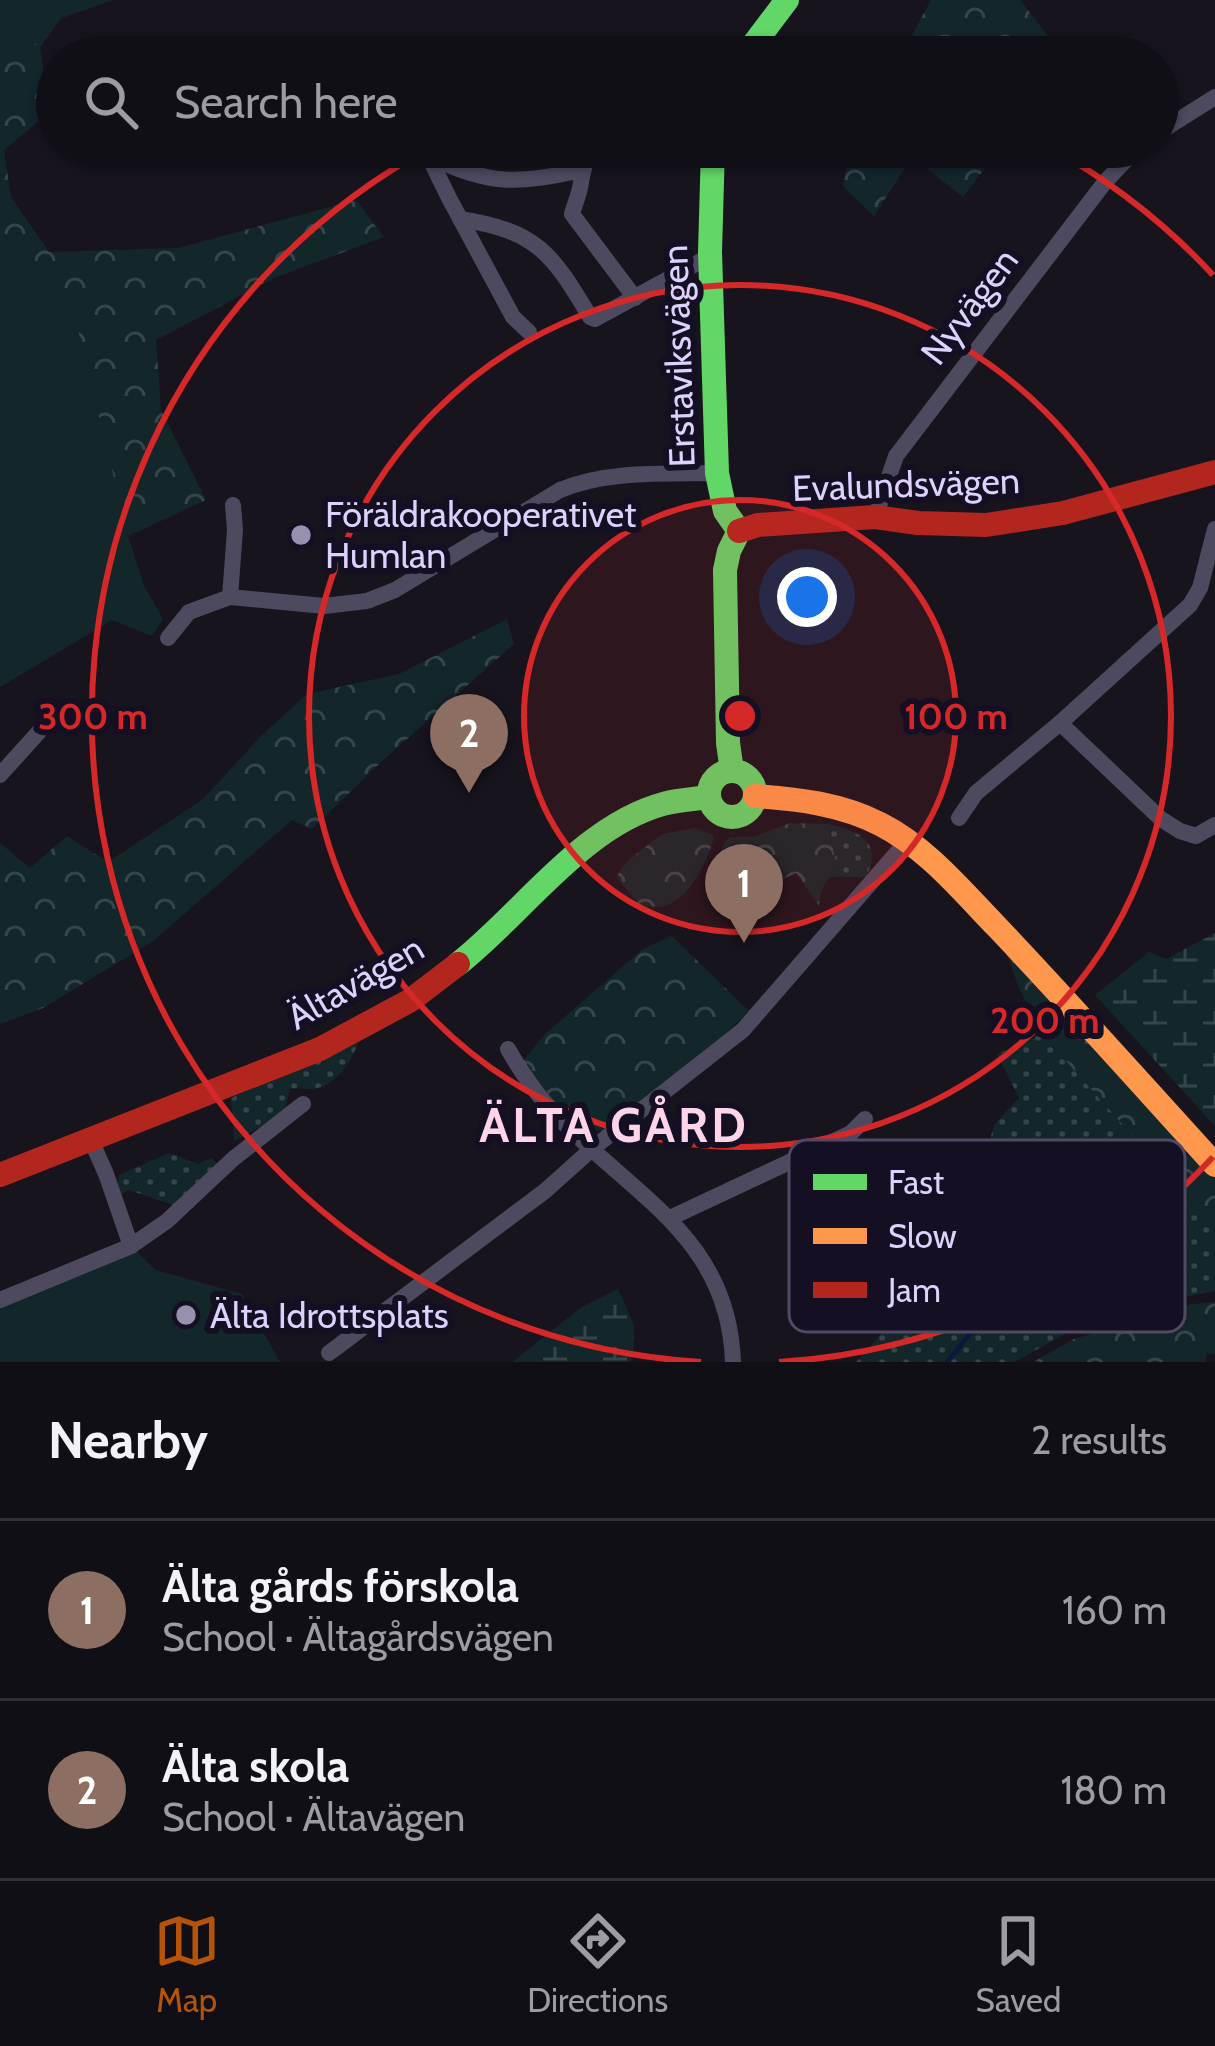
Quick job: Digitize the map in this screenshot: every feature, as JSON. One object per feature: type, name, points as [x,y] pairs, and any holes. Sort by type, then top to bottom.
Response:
[{"type":"main road","points":[[760,36],[787,0]]},
{"type":"main road","name":"Erstaviksvägen","points":[[707,168],[717,473],[725,512],[739,531]]},
{"type":"main road","name":"Evalundsvägen","points":[[739,531],[758,525],[874,517],[986,525],[1064,513],[1215,472]]},
{"type":"main road","points":[[732,771],[725,570],[739,531]]},
{"type":"main road","points":[[732,771],[749,778],[755,796],[750,808],[731,817],[719,812],[710,796],[711,785],[718,776],[732,771]]},
{"type":"main road","name":"Ältavägen","points":[[0,1175],[320,1049],[411,1000],[487,939],[587,844],[636,814],[710,796]]},
{"type":"main road","points":[[755,796],[811,800],[879,823],[907,841],[941,869],[1016,947],[1215,1165]]},
{"type":"street","points":[[1179,120],[1215,97]]},
{"type":"street","points":[[434,168],[513,317],[529,332]]},
{"type":"street","points":[[456,168],[484,178],[537,180],[582,170],[572,214],[635,298]]},
{"type":"street","name":"Nyvägen","points":[[874,517],[896,456],[1118,168]]},
{"type":"street","points":[[460,219],[509,230],[548,254],[595,319],[710,256]]},
{"type":"street","points":[[168,638],[189,612],[230,597],[324,606],[367,601],[395,590],[580,482],[717,473]]},
{"type":"street","points":[[230,597],[236,530],[233,505]]},
{"type":"street","points":[[959,818],[976,793],[1190,605],[1215,529]]},
{"type":"street","points":[[1060,723],[1161,819],[1196,836],[1215,825]]},
{"type":"street","points":[[0,776],[46,724]]},
{"type":"street","points":[[328,1353],[544,1191],[742,1030],[907,841]]},
{"type":"street","points":[[508,1049],[569,1129],[670,1218],[698,1250],[732,1330],[733,1362]]},
{"type":"street","points":[[0,1300],[131,1246],[303,1104]]},
{"type":"street","points":[[835,1140],[865,1119]]},
{"type":"street","points":[[91,1141],[131,1246]]},
{"type":"street","points":[[670,1218],[789,1162]]},
{"type":"green space","points":[[0,0],[113,0],[61,18],[48,36],[36,36],[36,123],[4,150],[11,197],[49,252],[178,248],[356,200],[384,237],[274,278],[156,340],[161,410],[206,500],[128,536],[144,586],[163,619],[152,636],[112,620],[0,687]]},
{"type":"green space","points":[[0,0],[113,0],[61,18],[48,36],[36,36],[36,44],[0,17]]},
{"type":"green space","points":[[931,0],[1020,0],[1048,36],[911,36]]},
{"type":"green space","points":[[846,168],[905,168],[874,216],[843,186]]},
{"type":"green space","points":[[926,168],[985,168],[963,197]]},
{"type":"green space","points":[[0,255],[76,322],[128,536],[144,586],[163,619],[152,636],[112,620],[0,687]]},
{"type":"green space","points":[[507,619],[514,644],[312,829],[292,820],[152,942],[43,1008],[0,1024],[0,843],[30,868],[67,836],[108,862],[202,800],[307,694],[399,674]]},
{"type":"green space","points":[[790,823],[828,824],[839,877],[827,881],[819,906],[796,873],[736,899],[720,884],[710,883],[730,837],[753,837]]},
{"type":"green space","points":[[828,824],[858,834],[870,846],[866,877],[839,877]]},
{"type":"green space","points":[[695,828],[714,836],[696,879],[671,904],[640,905],[616,877],[626,862],[662,834]]},
{"type":"green space","points":[[1215,933],[1215,1126],[1095,995],[1149,952],[1166,959]]},
{"type":"green space","points":[[672,936],[749,1011],[604,1130],[590,1132],[572,1125],[523,1061],[545,1034],[643,949]]},
{"type":"green space","points":[[1007,954],[1019,956],[1181,1140],[1137,1140],[1042,1034]]},
{"type":"green space","points":[[1042,1034],[1137,1140],[990,1140],[994,1125],[1019,1098],[997,1054]]},
{"type":"green space","points":[[359,1041],[334,1079],[319,1088],[290,1089],[285,1112],[234,1141],[231,1098]]},
{"type":"green space","points":[[1185,1144],[1215,1178],[1215,1228],[1185,1194]]},
{"type":"green space","points":[[169,1153],[198,1164],[212,1158],[217,1164],[173,1205],[129,1190],[121,1194],[119,1175]]},
{"type":"green space","points":[[1185,1194],[1215,1228],[1215,1291],[1185,1297]]},
{"type":"green space","name":"Älta Idrottsplats","points":[[131,1246],[156,1270],[242,1294],[280,1362],[0,1362],[0,1303]]},
{"type":"green space","points":[[618,1289],[634,1325],[629,1362],[512,1362],[582,1307]]},
{"type":"green space","points":[[1215,1302],[1215,1354],[1207,1353],[1205,1362],[1033,1362],[1074,1339],[1098,1332],[1185,1332],[1185,1306]]},
{"type":"green space","points":[[883,1332],[1069,1332],[1014,1362],[856,1362]]},
{"type":"waterway","points":[[1185,1154],[1189,1151]]},
{"type":"waterway","points":[[947,1362],[972,1332]]},
{"type":"traffic: fast","points":[[760,36],[787,0]]},
{"type":"traffic: fast","points":[[712,168],[710,252],[717,473],[725,511],[739,531]]},
{"type":"traffic: fast","points":[[732,771],[725,570],[739,531]]},
{"type":"traffic: fast","points":[[732,771],[748,778],[755,794],[748,810],[732,817],[716,810],[709,794],[716,778],[732,771]]},
{"type":"traffic: fast","points":[[458,964],[606,831],[663,804],[709,797]]},
{"type":"traffic: slow","points":[[755,796],[835,807],[880,824],[913,845],[997,927],[1215,1165]]},
{"type":"traffic: jam","points":[[739,531],[758,525],[875,517],[986,525],[1063,513],[1215,472]]},
{"type":"traffic: jam","points":[[0,1175],[320,1049],[411,1000],[458,964]]},
{"type":"place","name":"Föräldrakooperativet Humlan","points":[[301,535]]},
{"type":"place","name":"Älta skola","points":[[469,793]]},
{"type":"place","name":"Älta gårds förskola","points":[[744,943]]},
{"type":"place","name":"Älta Idrottsplats","points":[[186,1315]]},
{"type":"district","name":"ÄLTA GÅRD","points":[[614,1125]]}]
